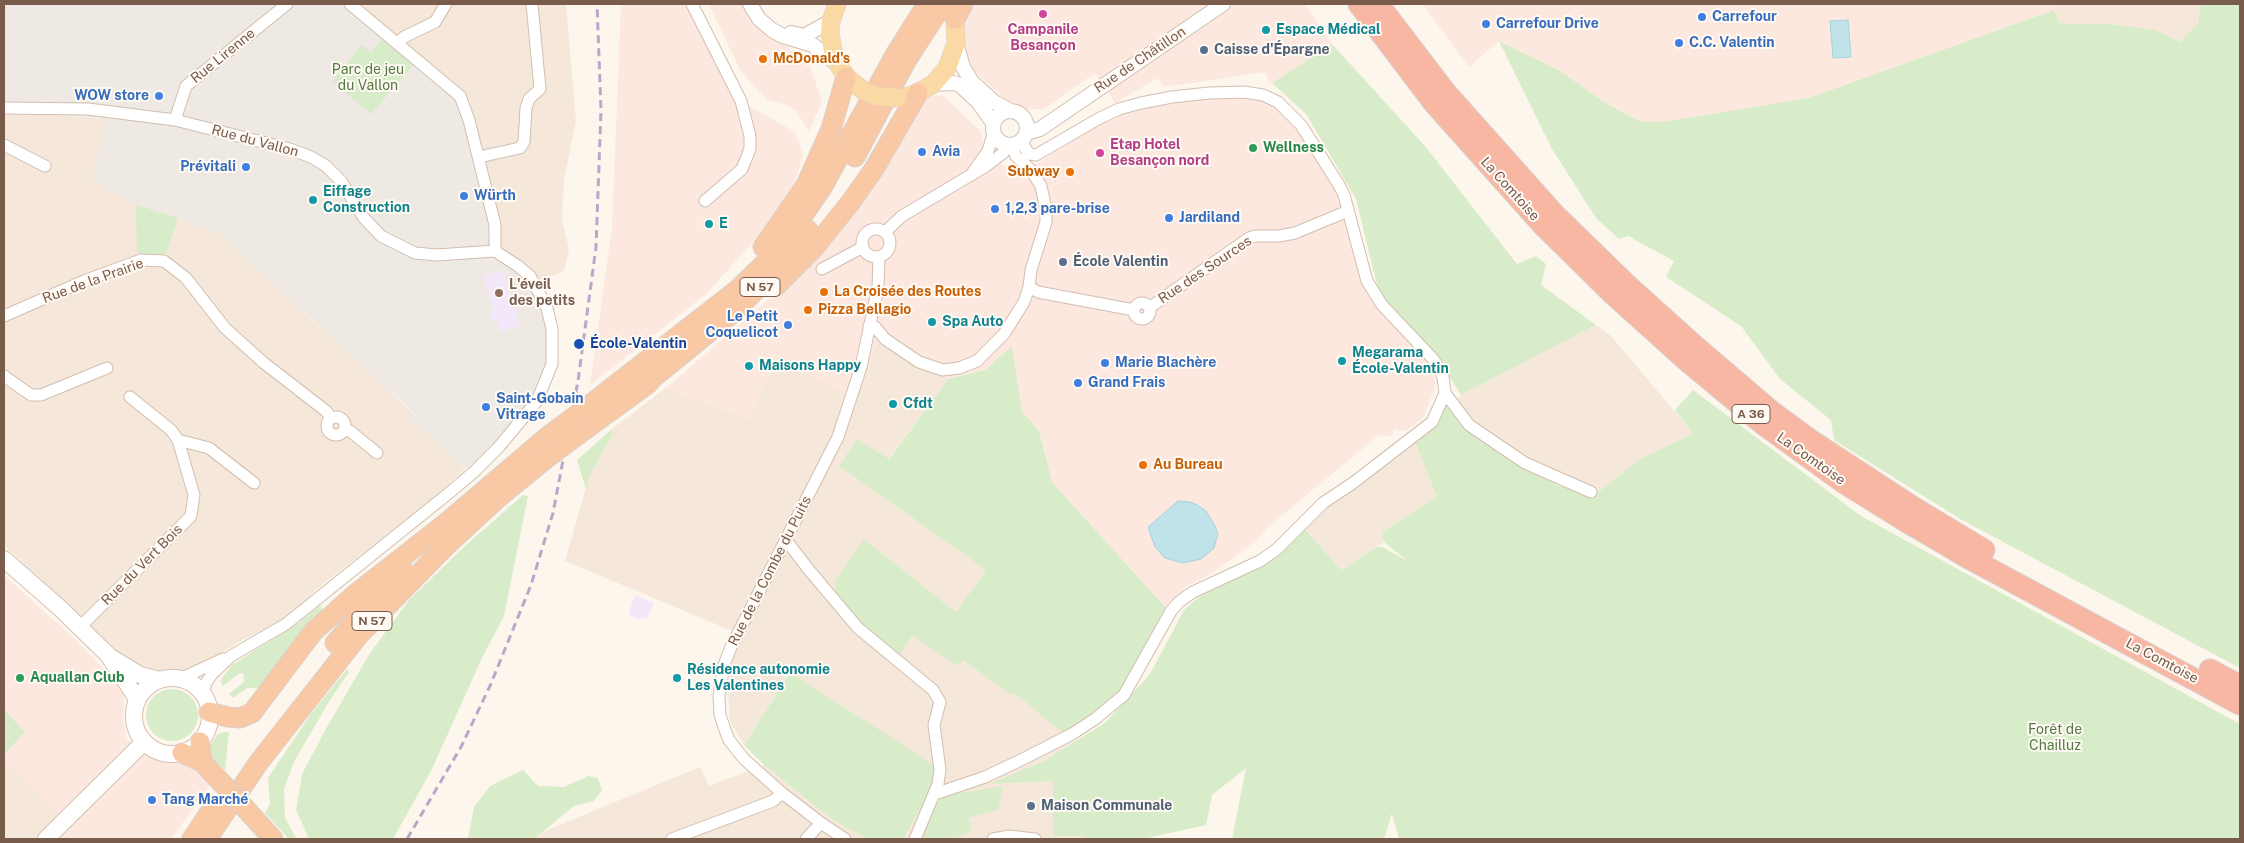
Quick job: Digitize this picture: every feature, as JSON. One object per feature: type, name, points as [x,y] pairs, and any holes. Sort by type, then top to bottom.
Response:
[{"type":"highway","name":"N 57","points":[[192,839],[249,755],[318,664],[372,600],[446,523],[547,436],[689,329],[753,276],[802,217],[833,170],[895,55],[927,4]]},
{"type":"highway","name":"La Comtoise","points":[[1359,4],[1434,103],[1543,225],[1686,359],[1763,424],[1843,482],[1912,525],[1967,557],[2240,704]]},
{"type":"highway","name":"La Comtoise","points":[[1378,4],[1446,93],[1554,214],[1634,291],[1772,412],[1852,469],[1961,536],[2047,584],[2240,686]]},
{"type":"highway","name":"N 57","points":[[638,390],[734,312],[776,270],[801,240],[839,184],[906,61],[952,8]]},
{"type":"highway","name":"N 57","points":[[689,329],[756,255],[798,198],[824,146],[837,112],[842,71]]},
{"type":"highway","name":"N 57","points":[[207,839],[224,811],[282,731],[358,635],[440,551],[499,497],[548,457],[638,390],[741,317],[804,258],[834,224],[862,186],[925,89]]},
{"type":"highway","points":[[206,703],[228,717],[240,718],[252,713],[313,632],[371,581],[446,523]]},
{"type":"highway","points":[[200,742],[202,762]]},
{"type":"highway","points":[[182,753],[202,762],[273,839]]},
{"type":"highway","points":[[212,839],[224,811]]},
{"type":"main road","points":[[838,4],[831,21],[830,45],[842,71],[864,91],[877,96],[897,98],[925,89]]},
{"type":"main road","name":"N 57","points":[[925,89],[947,68],[956,43],[952,8]]},
{"type":"main road","points":[[4,559],[80,627],[108,655],[134,694],[137,702]]},
{"type":"main road","points":[[108,655],[140,675],[160,680],[180,679],[193,685],[206,703],[208,728],[200,742],[182,753],[162,753],[144,742],[136,727],[134,710],[137,702],[146,688],[160,680]]},
{"type":"main road","points":[[46,839],[144,742]]},
{"type":"street","name":"Rue Lirenne","points":[[175,120],[186,86],[287,4]]},
{"type":"street","points":[[180,679],[231,656],[286,624],[475,471],[498,448],[537,401],[552,364],[554,351],[552,329],[547,308],[538,289],[530,276],[495,251],[494,225],[479,157],[460,96],[350,4]]},
{"type":"street","points":[[398,43],[404,37],[435,22],[446,4]]},
{"type":"street","points":[[479,157],[515,150],[520,148],[524,142],[526,108],[530,98],[540,89],[532,4]]},
{"type":"street","points":[[692,4],[741,101],[750,136],[750,149],[742,168],[705,201]]},
{"type":"street","points":[[750,4],[759,19],[772,30],[783,36],[813,45],[842,71]]},
{"type":"street","points":[[760,4],[771,21],[787,32],[804,36],[831,21]]},
{"type":"street","name":"Rue de Châtillon","points":[[1017,141],[1040,129],[1056,116],[1223,4]]},
{"type":"street","name":"N 57","points":[[956,43],[963,67],[972,82],[994,102],[1016,113]]},
{"type":"street","points":[[925,89],[954,83],[960,85],[979,103],[999,142],[1017,141],[1033,156],[1049,149],[1098,119],[1141,102],[1209,92],[1244,92],[1263,95],[1278,102],[1301,125],[1339,185],[1368,280],[1382,305],[1434,360],[1443,377],[1445,392],[1468,425],[1525,463],[1591,492]]},
{"type":"street","name":"Rue du Vallon","points":[[4,108],[88,109],[175,120],[290,148],[311,156],[326,166],[342,181],[372,228],[396,245],[414,253],[437,255],[495,251]]},
{"type":"street","points":[[971,175],[988,152],[993,128],[1000,114],[1016,113],[1036,118],[1056,116]]},
{"type":"street","points":[[885,232],[902,216],[971,175],[1017,141],[1026,124],[1016,113]]},
{"type":"street","points":[[869,326],[875,327],[885,340],[919,362],[943,370],[960,368],[977,361],[1004,334],[1024,302],[1029,287],[1031,270],[1046,222],[1046,209],[1038,180],[1016,156],[1017,141]]},
{"type":"street","points":[[4,145],[45,166]]},
{"type":"street","name":"Rue des Sources","points":[[1029,287],[1038,292],[1134,310],[1136,317],[1142,319],[1148,316],[1149,308],[1249,238],[1295,233],[1348,211]]},
{"type":"street","points":[[876,230],[885,232],[889,238],[889,246],[885,253],[879,257],[870,256],[863,247],[863,238],[868,232],[876,230]]},
{"type":"street","points":[[822,269],[863,247]]},
{"type":"street","name":"Rue de la Combe du Puits","points":[[845,839],[782,793],[744,759],[732,745],[720,714],[719,696],[730,646],[838,437],[858,376],[878,287],[879,257]]},
{"type":"street","name":"Rue de la Prairie","points":[[4,316],[84,281],[141,260],[164,260],[186,278],[224,328],[264,363],[326,411],[330,418],[342,419],[345,424],[344,430],[350,431],[377,453]]},
{"type":"street","points":[[4,376],[30,396],[41,395],[107,368]]},
{"type":"street","points":[[935,794],[959,784],[985,777],[1072,734],[1095,719],[1124,695],[1171,611],[1179,602],[1193,592],[1260,561],[1277,549],[1323,503],[1353,483],[1432,422],[1445,392]]},
{"type":"street","name":"Rue du Vert Bois","points":[[80,627],[191,516],[194,495],[178,440],[171,430],[130,397]]},
{"type":"street","points":[[178,440],[209,448],[254,483]]},
{"type":"street","points":[[786,540],[858,628],[938,696],[940,702],[934,725],[940,770],[935,794],[915,839]]},
{"type":"street","points":[[206,703],[206,683],[212,674],[231,656]]},
{"type":"street","points":[[940,770],[959,784]]},
{"type":"street","points":[[672,839],[774,801],[782,793]]},
{"type":"street","points":[[806,839],[821,823]]},
{"type":"street","points":[[993,839],[1009,836],[1035,839]]},
{"type":"shaded area","points":[[4,4],[350,4],[460,96],[469,120],[495,251],[541,281],[553,309],[558,341],[556,364],[498,448],[465,469],[409,418],[414,413],[219,234],[178,218],[136,205],[92,179],[106,118],[4,112]]},
{"type":"shaded area","points":[[350,4],[566,4],[576,121],[564,180],[562,220],[569,250],[564,271],[541,281],[495,251]]},
{"type":"shaded area","points":[[621,4],[697,4],[749,106],[795,132],[803,156],[794,184],[752,243],[706,294],[590,385],[612,228]]},
{"type":"shaded area","points":[[709,4],[743,4],[748,18],[794,52],[808,59],[822,102],[809,132],[797,112],[786,105],[767,100],[740,70]]},
{"type":"shaded area","points":[[968,4],[1305,4],[1332,44],[1272,83],[1269,83],[1265,72],[1164,87],[1158,78],[1115,103],[1095,73],[1044,109],[1027,109],[1005,99],[974,71],[963,42],[962,17]]},
{"type":"shaded area","points":[[1422,4],[2052,4],[2054,10],[1808,98],[1662,122],[1639,121],[1499,41],[1469,67]]},
{"type":"shaded area","points":[[2052,4],[2201,4],[2198,23],[2180,42],[2155,30],[2112,24],[2066,24],[2059,22]]},
{"type":"shaded area","points":[[936,95],[944,96],[982,133],[983,148],[1004,166],[1014,166],[1023,173],[1111,116],[1167,101],[1224,95],[1269,101],[1299,128],[1331,181],[1348,226],[1362,283],[1387,318],[1420,350],[1431,369],[1436,386],[1423,418],[1406,431],[1394,429],[1392,436],[1379,435],[1269,526],[1256,541],[1211,574],[1187,586],[1166,608],[1052,482],[1039,431],[1022,411],[1012,346],[985,370],[948,379],[877,342],[856,401],[777,357],[748,419],[666,388],[776,293],[917,105]]},
{"type":"shaded area","points":[[4,112],[106,118],[178,218],[219,234],[414,414],[410,419],[465,469],[428,503],[323,584],[283,621],[242,640],[210,660],[182,670],[163,671],[145,668],[128,661],[4,545]]},
{"type":"shaded area","name":"L'éveil des petits","points":[[502,270],[520,326],[500,332],[496,319],[492,320],[489,312],[493,310],[483,276]]},
{"type":"shaded area","points":[[1596,325],[1610,335],[1694,434],[1641,458],[1596,494],[1564,474],[1529,460],[1471,423],[1457,400],[1461,395]]},
{"type":"shaded area","points":[[877,342],[948,379],[888,459],[839,466],[986,570],[956,612],[864,539],[899,656],[911,636],[957,664],[962,661],[1016,694],[1075,742],[1044,761],[992,784],[1053,781],[1054,835],[1087,836],[1085,839],[904,839],[933,784],[790,673],[744,745],[730,722],[728,691],[732,662],[742,635],[565,561],[589,477],[612,436],[612,429],[666,388],[748,419],[777,357],[856,400]]},
{"type":"shaded area","points":[[1415,442],[1437,497],[1382,532],[1384,542],[1341,570],[1303,527],[1319,511]]},
{"type":"shaded area","points":[[4,575],[75,639],[125,691],[123,715],[126,738],[147,756],[167,761],[187,761],[210,785],[171,839],[46,839],[64,819],[4,761],[4,755],[25,732],[4,709]]},
{"type":"shaded area","points":[[635,595],[654,603],[647,619],[642,617],[640,620],[629,616]]},
{"type":"shaded area","points":[[4,761],[65,819],[46,839],[4,839]]},
{"type":"shaded area","points":[[764,765],[833,820],[867,839],[534,839],[547,830],[700,767],[709,786]]},
{"type":"green space","points":[[2201,4],[2240,4],[2240,668],[1962,520],[1834,440],[1831,420],[1780,379],[1741,326],[1666,277],[1674,261],[1628,236],[1619,239],[1596,218],[1552,149],[1499,41],[1560,71],[1601,100],[1639,121],[1662,122],[1808,98],[2054,10],[2059,22],[2066,24],[2112,24],[2155,30],[2180,42],[2198,23]]},
{"type":"green space","name":"Parc de jeu du Vallon","points":[[382,39],[413,65],[371,114],[332,81],[362,45],[371,52]]},
{"type":"green space","points":[[1332,44],[1425,146],[1517,264],[1536,256],[1546,264],[1541,285],[1596,325],[1461,395],[1437,357],[1383,301],[1376,281],[1356,199],[1306,114],[1272,83]]},
{"type":"green space","points":[[136,205],[178,218],[165,258],[137,257]]},
{"type":"green space","points":[[1012,346],[1022,411],[1039,431],[1052,482],[1166,608],[1121,693],[1063,733],[1016,694],[1010,693],[963,661],[957,665],[912,636],[899,656],[847,609],[835,592],[836,580],[864,539],[956,612],[986,570],[839,466],[857,439],[889,459],[948,379],[985,370]]},
{"type":"green space","name":"Forêt de Chailluz","points":[[1693,390],[1861,516],[2240,724],[2240,839],[1399,839],[1392,813],[1384,839],[1232,839],[1246,768],[1212,795],[1206,825],[1143,839],[1085,839],[1086,836],[1053,836],[1053,781],[990,784],[1044,761],[1106,722],[1150,674],[1184,610],[1199,597],[1258,567],[1303,527],[1341,570],[1377,547],[1382,547],[1408,561],[1384,542],[1382,532],[1437,497],[1415,442],[1438,425],[1446,401],[1511,459],[1559,486],[1596,494],[1641,458],[1693,434],[1675,410]]},
{"type":"green space","points":[[612,429],[612,436],[589,477],[586,489],[577,460]]},
{"type":"green space","points":[[523,495],[528,496],[504,616],[482,658],[432,769],[393,839],[309,839],[296,810],[302,774],[370,653],[410,599],[465,546]]},
{"type":"green space","points":[[320,605],[324,612],[292,646],[258,688],[247,688],[233,698],[229,694],[244,682],[243,673],[238,674],[223,686],[220,681],[232,665],[300,622]]},
{"type":"green space","points":[[347,669],[349,672],[328,703],[294,762],[284,789],[285,818],[296,838],[289,839],[265,813],[270,804],[268,778],[311,714]]},
{"type":"green space","points":[[790,673],[936,766],[933,784],[904,839],[867,839],[833,820],[764,765],[744,745]]},
{"type":"green space","points":[[172,689],[182,691],[190,697],[196,705],[198,715],[196,725],[190,733],[182,739],[172,741],[162,739],[154,733],[148,725],[146,715],[148,705],[154,697],[162,691]]},
{"type":"green space","points":[[4,709],[25,732],[4,755]]},
{"type":"green space","points":[[229,732],[225,770],[212,759],[210,750],[211,744],[218,734]]},
{"type":"green space","points":[[523,770],[538,786],[564,787],[588,776],[598,778],[602,790],[594,801],[574,806],[534,839],[468,839],[474,807],[490,786]]},
{"type":"green space","points":[[1003,786],[998,810],[968,818],[972,832],[949,839],[921,839],[935,805],[942,798],[960,791],[961,793]]},
{"type":"water","points":[[1848,20],[1851,57],[1833,58],[1830,21]]},
{"type":"water","points":[[1178,501],[1190,502],[1206,511],[1218,534],[1214,548],[1201,559],[1183,563],[1165,558],[1155,547],[1148,527]]},
{"type":"railway","points":[[407,839],[461,747],[490,686],[531,585],[553,513],[578,381],[596,247],[601,110],[597,4]]},
{"type":"place","name":"Campanile Besançon","points":[[1043,14]]},
{"type":"place","name":"Carrefour","points":[[1702,17]]},
{"type":"place","name":"Carrefour Drive","points":[[1486,24]]},
{"type":"place","name":"Espace Médical","points":[[1266,30]]},
{"type":"place","name":"C.C. Valentin","points":[[1679,43]]},
{"type":"place","name":"Caisse d'Épargne","points":[[1204,50]]},
{"type":"place","name":"McDonald's","points":[[763,59]]},
{"type":"place","name":"WOW store","points":[[159,96]]},
{"type":"place","name":"Wellness","points":[[1253,148]]},
{"type":"place","name":"Avia","points":[[922,152]]},
{"type":"place","name":"Etap Hotel Besançon nord","points":[[1100,153]]},
{"type":"place","name":"Prévitali","points":[[246,167]]},
{"type":"place","name":"Subway","points":[[1070,172]]},
{"type":"place","name":"Würth","points":[[464,196]]},
{"type":"place","name":"Eiffage Construction","points":[[313,200]]},
{"type":"place","name":"1,2,3 pare-brise","points":[[995,209]]},
{"type":"place","name":"Jardiland","points":[[1169,218]]},
{"type":"place","name":"E","points":[[709,224]]},
{"type":"place","name":"École Valentin","points":[[1063,262]]},
{"type":"place","name":"La Croisée des Routes","points":[[824,292]]},
{"type":"place","name":"L'éveil des petits","points":[[499,293]]},
{"type":"place","name":"Pizza Bellagio","points":[[808,310]]},
{"type":"place","name":"Spa Auto","points":[[932,322]]},
{"type":"place","name":"Le Petit Coquelicot","points":[[788,325]]},
{"type":"place","name":"École-Valentin","points":[[579,344]]},
{"type":"place","name":"Megarama École-Valentin","points":[[1342,361]]},
{"type":"place","name":"Marie Blachère","points":[[1105,363]]},
{"type":"place","name":"Maisons Happy","points":[[749,366]]},
{"type":"place","name":"Grand Frais","points":[[1078,383]]},
{"type":"place","name":"Cfdt","points":[[893,404]]},
{"type":"place","name":"Saint-Gobain Vitrage","points":[[486,407]]},
{"type":"place","name":"Au Bureau","points":[[1143,465]]},
{"type":"place","name":"Aquallan Club","points":[[20,678]]},
{"type":"place","name":"Résidence autonomie Les Valentines","points":[[677,678]]},
{"type":"place","name":"Tang Marché","points":[[152,800]]},
{"type":"place","name":"Maison Communale","points":[[1031,806]]}]
